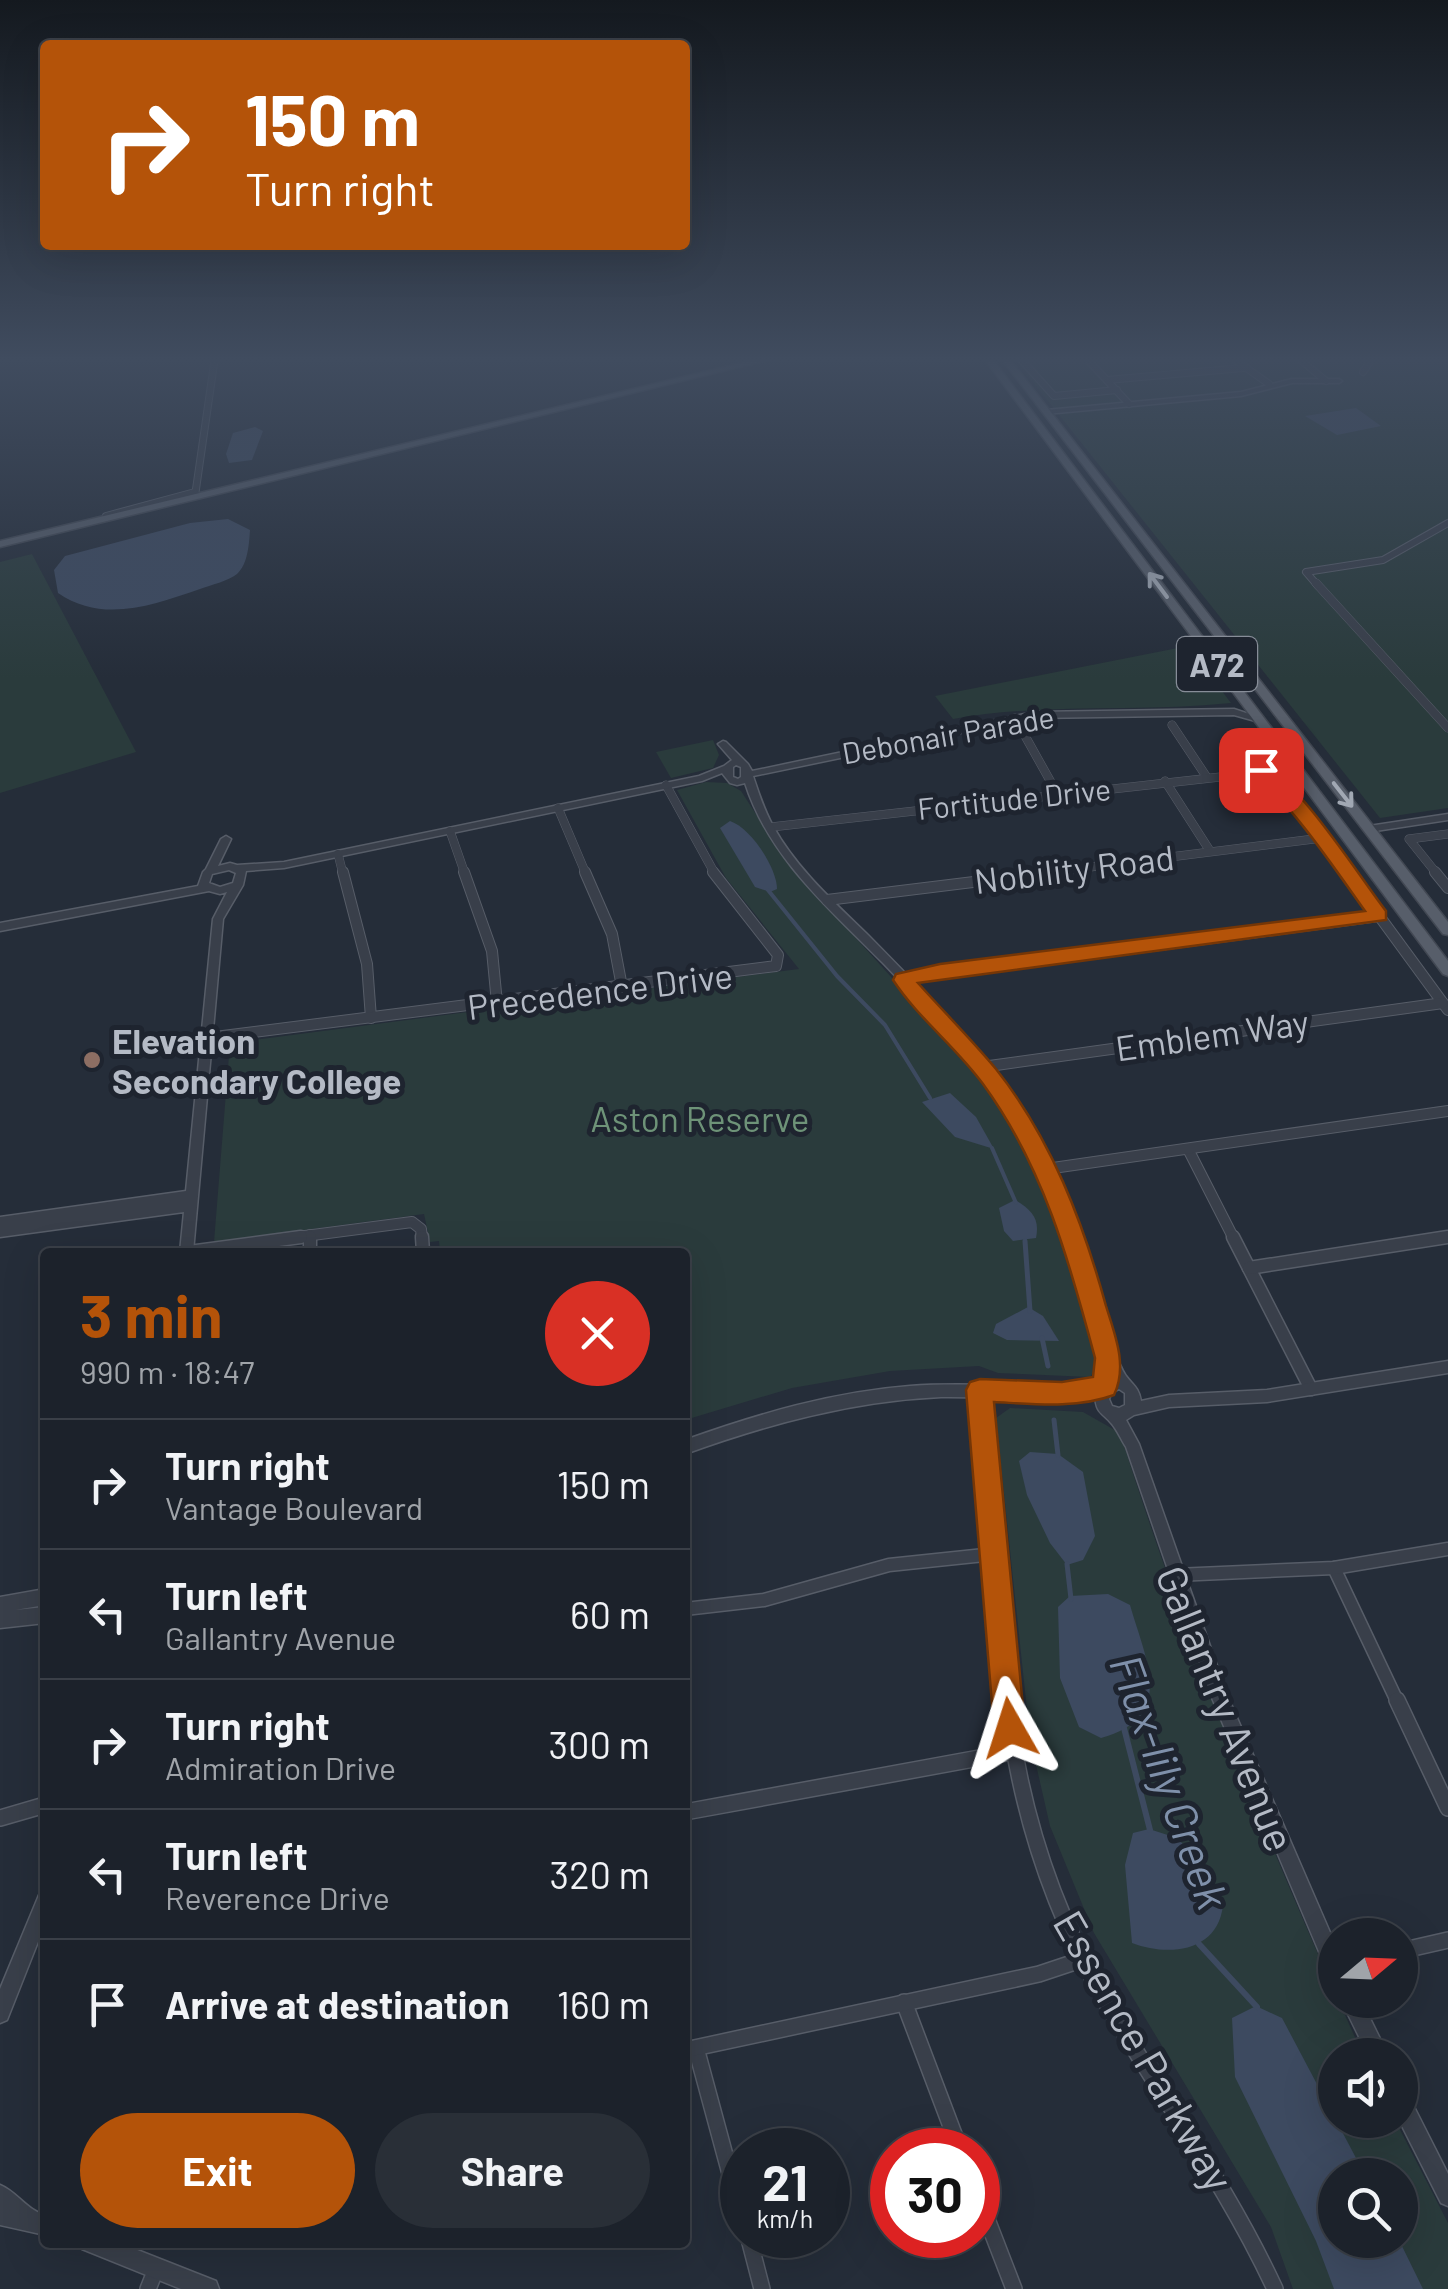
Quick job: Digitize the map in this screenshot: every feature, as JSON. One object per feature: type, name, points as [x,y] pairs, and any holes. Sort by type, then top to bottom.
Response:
[{"type":"main road","points":[[20,539],[328,464]]},
{"type":"main road","name":"A72","points":[[1067,464],[1448,970]]},
{"type":"main road","name":"A72","points":[[1086,464],[1448,931]]},
{"type":"main road","points":[[0,544],[195,496]]},
{"type":"street","points":[[195,496],[200,464]]},
{"type":"street","points":[[1448,522],[1421,534],[1390,558],[1357,567],[1306,572],[1448,728]]},
{"type":"street","points":[[1234,712],[1246,702]]},
{"type":"street","name":"Debonair Parade","points":[[729,773],[1015,718],[1076,712],[1234,712],[1259,719]]},
{"type":"street","points":[[1015,718],[1056,793]]},
{"type":"street","points":[[1172,725],[1206,776]]},
{"type":"street","points":[[755,800],[746,770],[721,742],[729,773],[755,800],[827,900],[982,1068],[1018,1118],[1046,1169],[1083,1260],[1108,1358],[1127,1388]]},
{"type":"street","name":"Fortitude Drive","points":[[771,827],[1257,770],[1271,776],[1322,838]]},
{"type":"street","points":[[207,882],[238,885],[284,866],[729,773]]},
{"type":"street","points":[[1165,781],[1210,852]]},
{"type":"street","name":"Precedence Drive","points":[[207,1038],[763,969],[780,960],[710,868],[666,786]]},
{"type":"street","points":[[558,808],[612,934],[622,987]]},
{"type":"street","points":[[1370,829],[1448,818]]},
{"type":"street","points":[[450,831],[492,951],[497,1002]]},
{"type":"street","points":[[1448,834],[1409,839],[1448,888]]},
{"type":"street","points":[[1322,838],[1445,1006]]},
{"type":"street","name":"Nobility Road","points":[[827,900],[1322,838]]},
{"type":"street","points":[[188,1248],[218,919],[207,882],[226,840],[243,875],[218,919]]},
{"type":"street","points":[[338,854],[367,964],[371,1018]]},
{"type":"street","points":[[0,927],[169,892],[207,882],[236,867],[284,866]]},
{"type":"street","points":[[903,980],[940,971],[1379,916]]},
{"type":"street","name":"Emblem Way","points":[[982,1068],[1445,1006]]},
{"type":"street","points":[[1046,1169],[1448,1111]]},
{"type":"street","points":[[1188,1149],[1311,1390]]},
{"type":"street","points":[[0,1222],[192,1200]]},
{"type":"street","points":[[0,1232],[192,1200]]},
{"type":"street","points":[[217,1248],[412,1222],[420,1229],[422,1248]]},
{"type":"street","points":[[310,1235],[310,1248]]},
{"type":"street","points":[[1249,1268],[1448,1237]]},
{"type":"street","points":[[1108,1358],[1101,1396],[1109,1409]]},
{"type":"street","points":[[1062,1393],[1109,1409],[1132,1410],[1170,1401],[1311,1390],[1448,1367]]},
{"type":"street","points":[[690,1445],[779,1416],[859,1399],[980,1390],[1062,1393],[1105,1386],[1170,1401]]},
{"type":"street","name":"Gallantry Avenue","points":[[1127,1388],[1136,1400],[1132,1410],[1132,1444]]},
{"type":"street","name":"Essence Parkway","points":[[980,1390],[1012,1752],[1035,1844],[1084,1958],[1236,2205],[1275,2289]]},
{"type":"street","name":"Gallantry Avenue","points":[[1109,1409],[1132,1444],[1174,1575],[1268,1817],[1318,1928]]},
{"type":"street","points":[[1174,1575],[1334,1568],[1448,1549]]},
{"type":"street","points":[[690,1609],[764,1600],[888,1565],[994,1554]]},
{"type":"street","points":[[1334,1568],[1448,1808]]},
{"type":"street","points":[[0,1605],[40,1598]]},
{"type":"street","points":[[0,1620],[40,1615]]},
{"type":"street","points":[[690,1811],[1012,1752]]},
{"type":"street","points":[[0,1818],[40,1807]]},
{"type":"street","points":[[27,1813],[40,1817]]},
{"type":"street","points":[[0,2013],[40,1919]]},
{"type":"street","points":[[1418,1947],[1448,1940]]},
{"type":"street","points":[[720,2146],[690,2049],[1039,1974],[1084,1958]]},
{"type":"street","points":[[904,2002],[952,2128]]},
{"type":"street","points":[[1418,2136],[1448,2196]]},
{"type":"street","points":[[0,2195],[37,2222]]},
{"type":"street","points":[[0,2215],[37,2222]]},
{"type":"street","points":[[99,2248],[152,2279],[208,2289]]},
{"type":"street","points":[[1000,2253],[1014,2289]]},
{"type":"street","points":[[754,2258],[762,2289]]},
{"type":"green space","points":[[1098,464],[1448,464],[1448,808],[1380,818]]},
{"type":"green space","points":[[32,554],[136,752],[0,793],[0,562]]},
{"type":"green space","points":[[1188,646],[1231,703],[1057,709],[953,719],[935,696]]},
{"type":"green space","points":[[713,740],[719,755],[713,768],[671,778],[656,752]]},
{"type":"green space","name":"Aston Reserve","points":[[706,782],[727,783],[741,791],[787,862],[970,1064],[998,1102],[1072,1242],[1098,1367],[1090,1377],[998,1373],[979,1366],[890,1371],[792,1388],[690,1419],[690,1248],[440,1248],[439,1241],[430,1242],[424,1214],[214,1242],[230,1043],[799,969],[726,878],[677,790]]},
{"type":"green space","points":[[1010,1408],[1083,1412],[1120,1433],[1173,1592],[1232,1749],[1318,1953],[1318,2018],[1347,2018],[1356,2038],[1318,2038],[1318,2138],[1404,2138],[1415,2158],[1318,2158],[1318,2258],[1418,2258],[1418,2165],[1448,2223],[1448,2289],[1293,2289],[1271,2227],[1094,1933],[1050,1826],[1030,1738],[996,1418]]},
{"type":"water","points":[[228,519],[250,530],[244,565],[229,579],[128,609],[93,608],[58,593],[54,570],[65,556],[190,523]]},
{"type":"water","points":[[730,821],[761,850],[773,870],[777,889],[770,892],[755,887],[720,828]]},
{"type":"water","points":[[950,1093],[976,1117],[994,1149],[955,1137],[922,1102]]},
{"type":"water","points":[[1015,1200],[1033,1216],[1036,1238],[1013,1241],[1004,1231],[999,1208]]},
{"type":"water","points":[[1028,1307],[1043,1316],[1059,1341],[1007,1340],[993,1333],[996,1324]]},
{"type":"water","points":[[1030,1452],[1058,1454],[1083,1472],[1095,1536],[1083,1560],[1067,1565],[1050,1543],[1027,1495],[1019,1461]]},
{"type":"water","points":[[1108,1594],[1130,1605],[1150,1685],[1148,1701],[1140,1716],[1125,1729],[1101,1738],[1079,1727],[1060,1678],[1058,1607],[1070,1596]]},
{"type":"water","points":[[1149,1829],[1177,1838],[1203,1865],[1203,1894],[1223,1905],[1212,1933],[1190,1947],[1161,1950],[1132,1943],[1125,1865],[1133,1833]]},
{"type":"water","points":[[1256,2006],[1282,2018],[1318,2086],[1318,2138],[1345,2138],[1356,2158],[1318,2158],[1318,2246],[1235,2077],[1232,2018]]},
{"type":"water","points":[[1322,2258],[1408,2258],[1423,2289],[1334,2289]]},
{"type":"waterway","name":"Flax-lily Creek","points":[[768,890],[837,976],[885,1025],[930,1098]]},
{"type":"waterway","name":"Flax-lily Creek","points":[[992,1148],[1016,1203]]},
{"type":"waterway","name":"Flax-lily Creek","points":[[1025,1241],[1030,1311]]},
{"type":"waterway","name":"Flax-lily Creek","points":[[1042,1338],[1048,1366]]},
{"type":"waterway","name":"Flax-lily Creek","points":[[1054,1420],[1058,1455]]},
{"type":"waterway","name":"Flax-lily Creek","points":[[1067,1564],[1071,1599]]},
{"type":"waterway","name":"Flax-lily Creek","points":[[1124,1728],[1150,1830]]},
{"type":"waterway","name":"Flax-lily Creek","points":[[1199,1944],[1257,2007]]},
{"type":"place","name":"Elevation Secondary College","points":[[92,1060]]},
{"type":"route","points":[[1010,1728],[980,1390],[1092,1390],[1106,1386],[1108,1358],[1074,1232],[1033,1142],[990,1077],[903,980],[940,971],[1379,916],[1306,817],[1271,776],[1261,770]]}]
